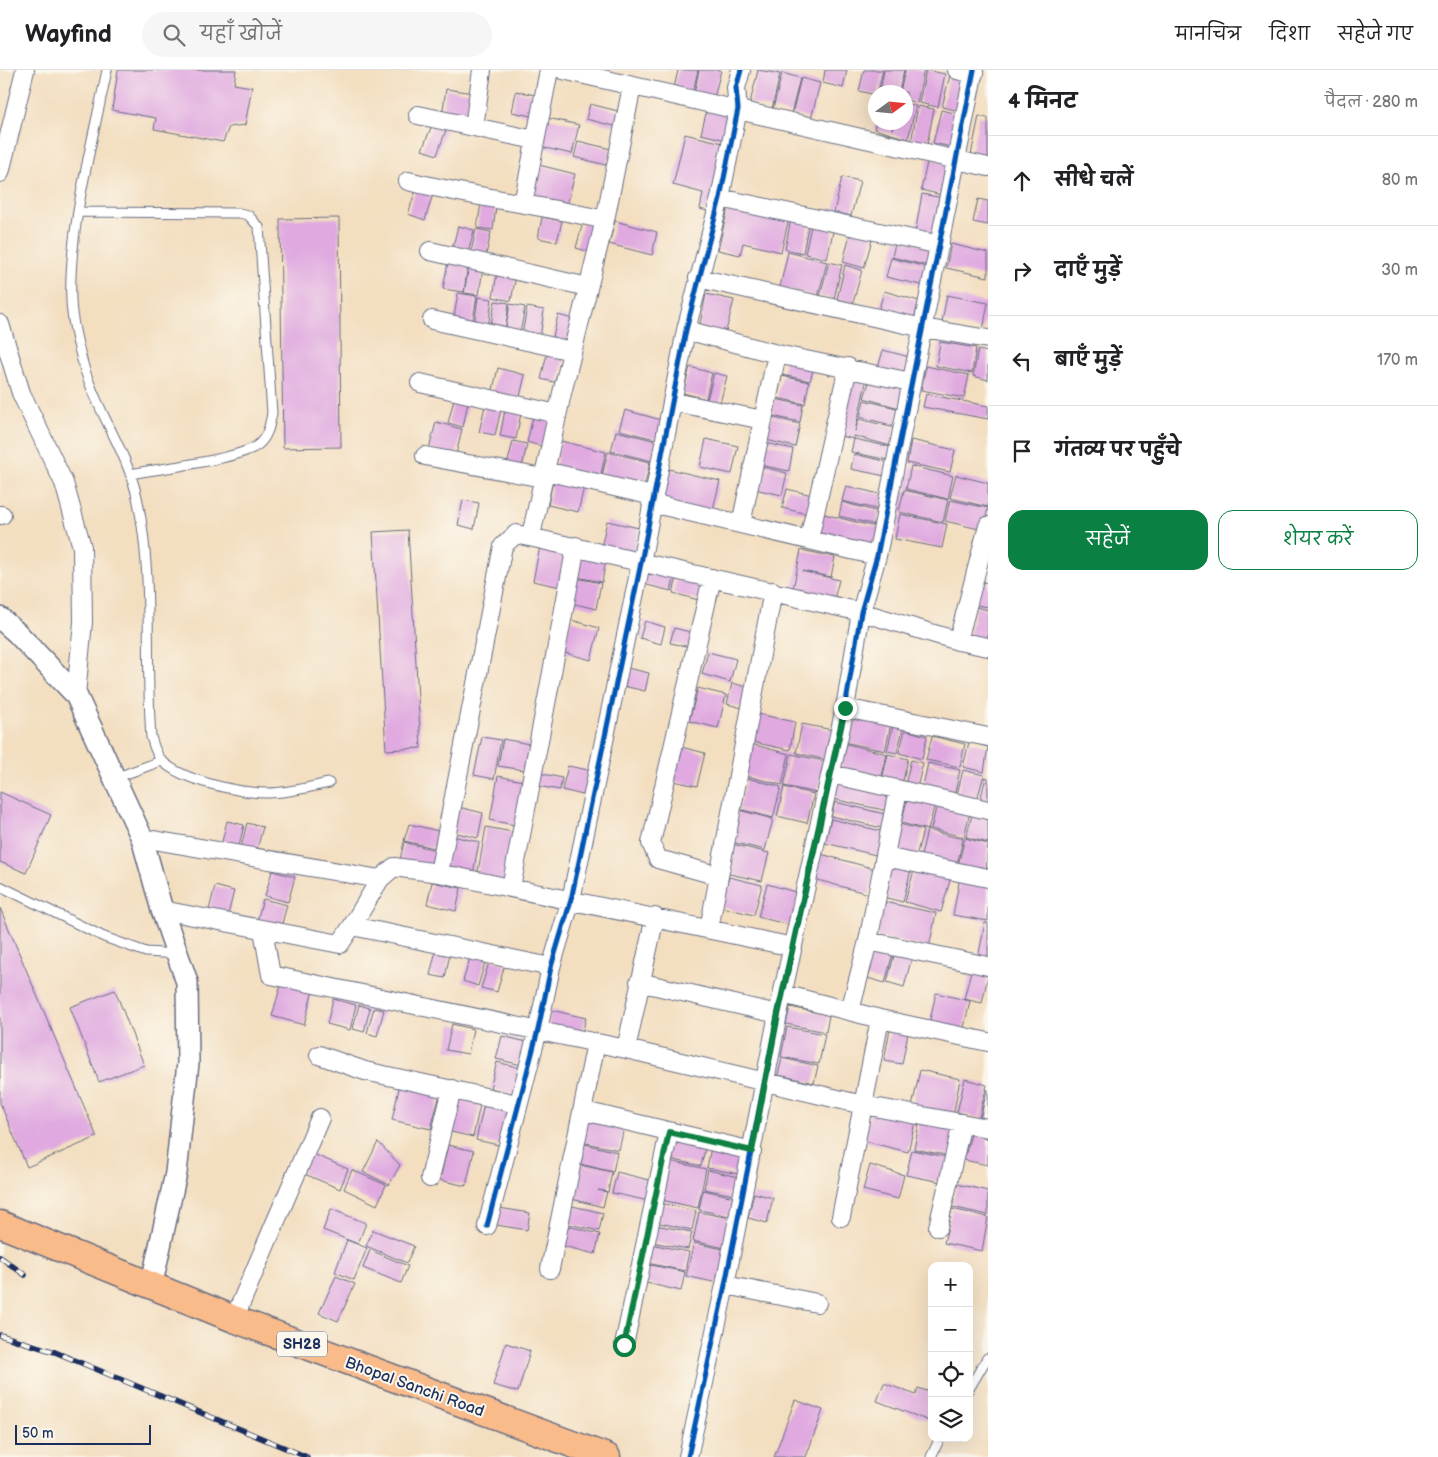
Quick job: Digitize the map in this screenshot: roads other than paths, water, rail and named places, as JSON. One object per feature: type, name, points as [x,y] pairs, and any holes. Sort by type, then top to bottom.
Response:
[{"type":"main road","name":"Bhopal Sanchi Road","points":[[0,1224],[234,1319],[607,1457]]},
{"type":"street","points":[[0,173],[25,70]]},
{"type":"street","points":[[474,127],[482,70]]},
{"type":"street","points":[[523,204],[549,70]]},
{"type":"street","points":[[563,70],[988,167]]},
{"type":"street","points":[[487,1226],[517,1104],[538,1030],[551,967],[571,900],[642,563],[652,499],[674,402],[686,330],[720,198],[738,109],[736,88],[741,70]]},
{"type":"street","points":[[688,1457],[725,1285],[778,1014],[845,708],[861,612],[877,556],[940,245],[957,160],[968,71]]},
{"type":"street","points":[[531,536],[557,414],[605,220],[632,86]]},
{"type":"street","points":[[418,115],[535,140]]},
{"type":"street","points":[[408,181],[463,195],[523,204],[605,220]]},
{"type":"street","points":[[720,198],[940,245]]},
{"type":"street","points":[[430,250],[588,287]]},
{"type":"street","points":[[698,278],[923,328],[988,339]]},
{"type":"street","points":[[432,320],[572,350]]},
{"type":"street","points":[[0,324],[21,393],[64,483],[82,547],[83,622],[76,696]]},
{"type":"street","points":[[686,330],[777,354],[848,367],[911,382]]},
{"type":"street","points":[[741,524],[777,354]]},
{"type":"street","points":[[809,539],[848,367]]},
{"type":"street","points":[[420,383],[557,414]]},
{"type":"street","points":[[674,402],[763,420]]},
{"type":"street","points":[[425,456],[544,475],[652,499],[741,524],[877,556]]},
{"type":"street","points":[[958,641],[986,550],[988,526]]},
{"type":"street","points":[[439,873],[503,546],[516,534],[576,546],[642,563],[861,612],[958,641],[988,647]]},
{"type":"street","points":[[511,888],[576,546]]},
{"type":"street","points":[[712,578],[651,843],[658,859],[719,876]]},
{"type":"street","points":[[710,928],[773,591]]},
{"type":"street","points":[[0,618],[17,633],[76,696],[142,838],[162,910],[188,982],[188,1063],[176,1173],[152,1287]]},
{"type":"street","points":[[845,708],[988,737]]},
{"type":"street","points":[[831,774],[988,810]]},
{"type":"street","points":[[850,1011],[868,941],[898,790]]},
{"type":"street","points":[[142,838],[380,879]]},
{"type":"street","points":[[885,857],[988,878]]},
{"type":"street","points":[[162,910],[340,944],[380,879],[394,867],[439,873],[710,928],[793,948]]},
{"type":"street","points":[[626,1049],[639,982],[655,917]]},
{"type":"street","points":[[352,926],[551,967]]},
{"type":"street","points":[[263,930],[271,975],[626,1049],[765,1083],[863,1104],[988,1128]]},
{"type":"street","points":[[868,941],[988,966]]},
{"type":"street","points":[[639,982],[778,1014]]},
{"type":"street","points":[[783,994],[880,1019],[988,1042]]},
{"type":"street","points":[[841,1217],[880,1019]]},
{"type":"street","points":[[550,1268],[584,1111],[596,1043]]},
{"type":"street","points":[[319,1054],[365,1071],[517,1104]]},
{"type":"street","points":[[430,1178],[452,1089]]},
{"type":"street","points":[[584,1111],[752,1151]]},
{"type":"street","points":[[234,1319],[320,1118]]},
{"type":"street","points":[[938,1227],[962,1123]]},
{"type":"street","points":[[624,1345],[669,1132]]},
{"type":"street","points":[[725,1285],[817,1303]]},
{"type":"lane","points":[[108,70],[79,212],[71,281],[71,302],[78,343],[93,391],[130,474],[136,496],[144,550],[151,738],[161,760],[186,775],[251,792],[285,792],[329,783]]},
{"type":"lane","points":[[79,212],[239,213],[248,215],[254,220],[259,227],[261,235],[272,413],[266,436],[258,445],[235,454],[130,474]]},
{"type":"lane","points":[[114,778],[161,760]]},
{"type":"lane","points":[[0,886],[104,937],[146,952],[177,954]]},
{"type":"lane","points":[[973,1382],[987,1358]]},
{"type":"lane","points":[[931,1457],[938,1442]]},
{"type":"railway","points":[[0,1257],[25,1275]]},
{"type":"railway","points":[[0,1335],[55,1352],[307,1457]]}]
